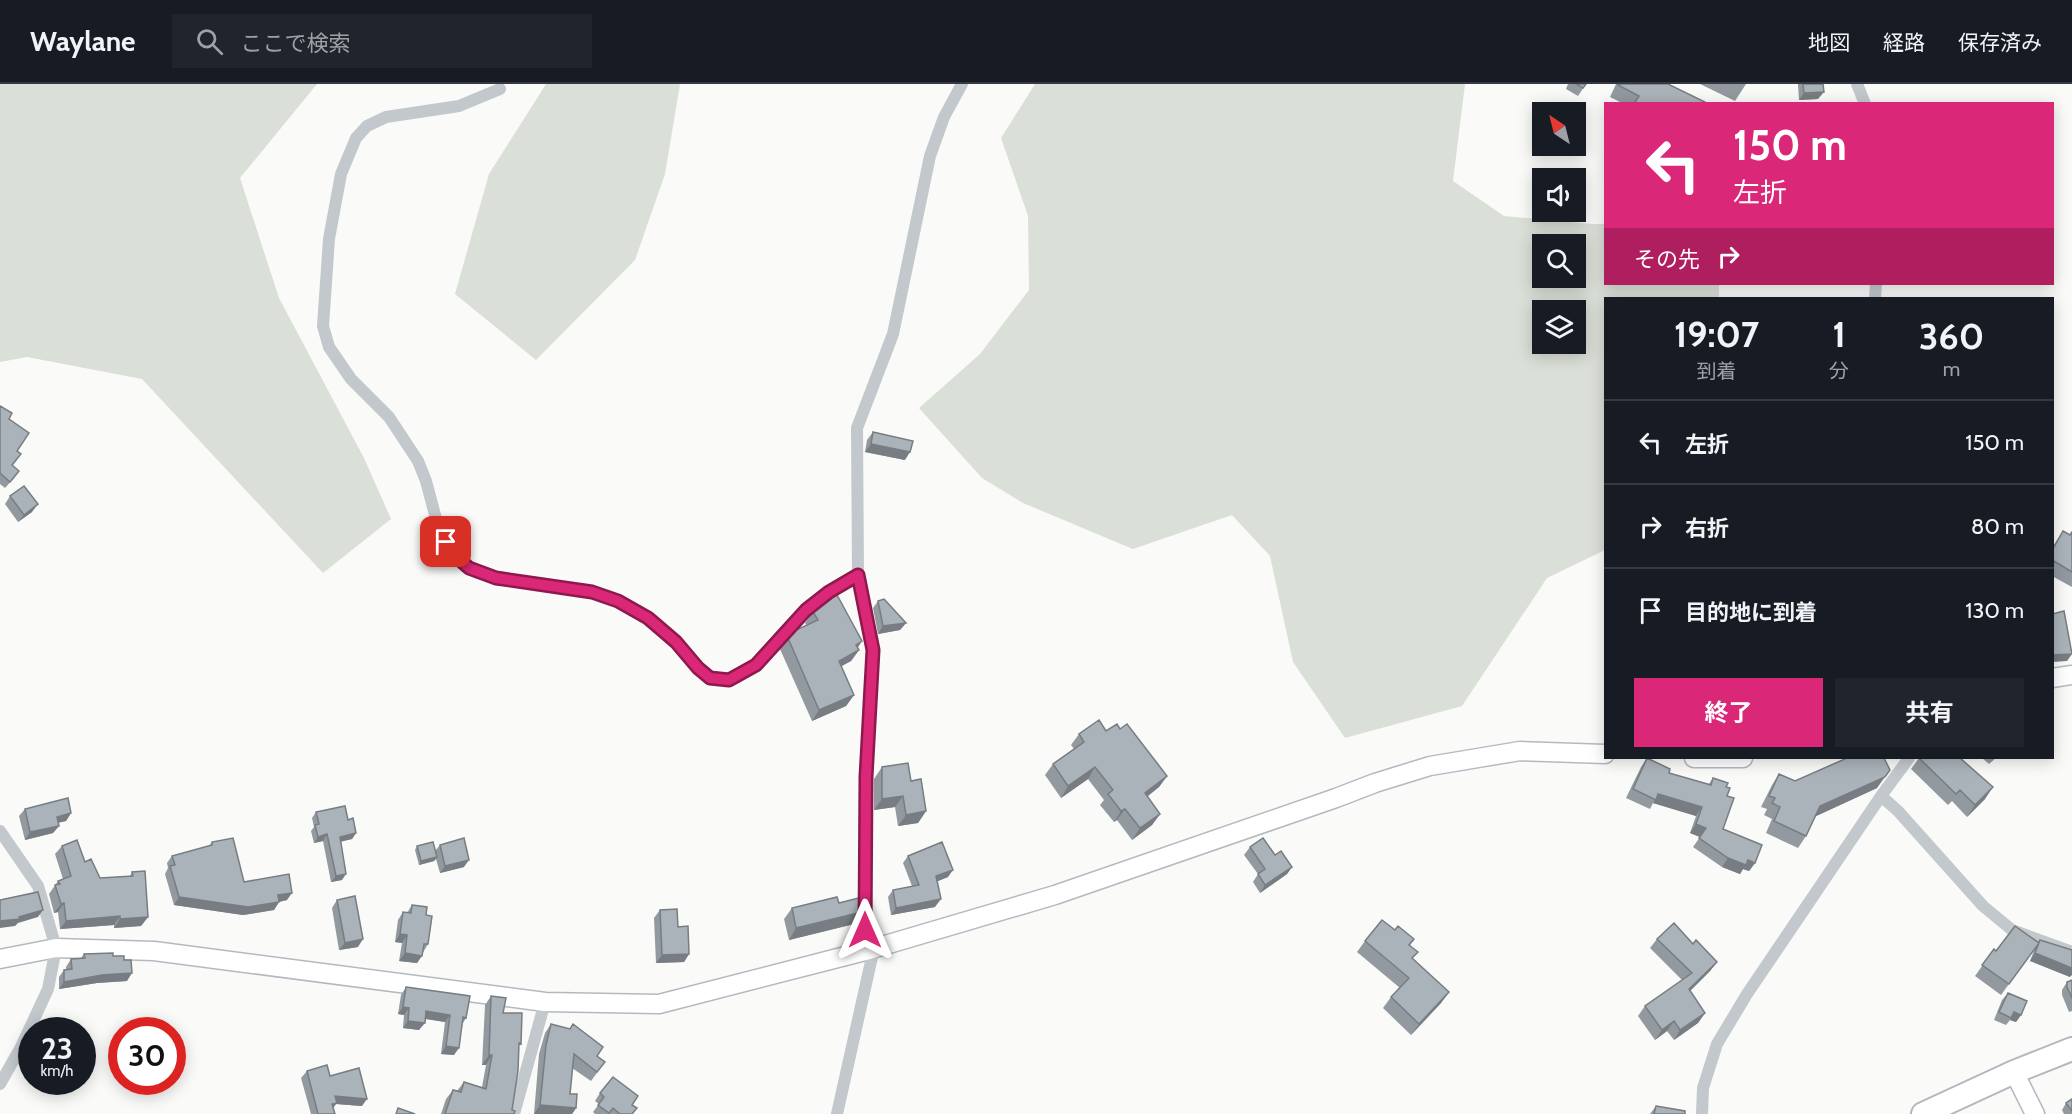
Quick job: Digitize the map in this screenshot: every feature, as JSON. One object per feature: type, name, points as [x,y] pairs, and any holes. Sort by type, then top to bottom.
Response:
[{"type":"highway","points":[[1923,1114],[2014,1072],[2072,1049]]},
{"type":"street","points":[[837,1114],[870,949],[866,777],[873,650],[858,575],[858,428],[893,334],[930,156],[944,117],[962,84]]},
{"type":"street","points":[[1857,84],[1864,102]]},
{"type":"street","points":[[500,89],[459,106],[386,117],[367,126],[356,138],[341,174],[329,239],[323,326],[329,347],[351,379],[389,417],[418,461],[426,481],[439,530],[452,553],[469,568],[496,578],[592,592],[618,601],[648,618],[676,642],[698,668],[710,678],[729,680],[756,665],[806,610],[829,592],[858,575]]},
{"type":"street","points":[[2054,678],[2072,675]]},
{"type":"street","points":[[0,958],[56,948],[154,951],[545,1002],[659,1004],[870,949],[1055,895],[1375,783],[1430,766],[1521,751],[1604,754]]},
{"type":"street","points":[[1702,1114],[1703,1088],[1718,1044],[1747,994],[1881,796],[1909,759]]},
{"type":"street","points":[[1881,796],[1983,906],[2012,930],[2072,952]]},
{"type":"street","points":[[0,831],[38,886],[56,948],[48,989],[21,1047],[0,1083]]},
{"type":"street","points":[[514,1114],[545,1002]]},
{"type":"street","points":[[2014,1072],[2035,1114]]},
{"type":"shaded area","points":[[0,84],[317,84],[240,178],[279,298],[364,458],[391,519],[323,573],[142,379],[27,357],[0,362]]},
{"type":"shaded area","points":[[546,84],[680,84],[665,174],[635,260],[536,360],[455,294],[489,174]]},
{"type":"shaded area","points":[[1035,84],[1465,84],[1453,181],[1504,216],[1532,219],[1532,222],[1604,224],[1604,285],[1719,285],[1719,297],[1604,297],[1604,550],[1547,578],[1462,706],[1345,738],[1293,662],[1270,556],[1232,515],[1133,549],[1023,503],[982,478],[919,408],[980,354],[1029,290],[1028,216],[1001,138]]},
{"type":"building","points":[[1668,84],[1705,102],[1635,102],[1639,96],[1618,85]]},
{"type":"building","points":[[1803,84],[1823,84],[1824,92],[1804,93]]},
{"type":"building","points":[[0,406],[12,413],[9,419],[29,433],[17,451],[21,454],[12,465],[19,471],[10,482],[0,473]]},
{"type":"building","points":[[873,432],[913,441],[910,452],[871,444]]},
{"type":"building","points":[[24,486],[38,504],[24,515],[10,496]]},
{"type":"building","points":[[2063,531],[2070,535],[2072,532],[2072,572],[2054,561],[2054,547]]},
{"type":"building","points":[[836,593],[862,641],[856,645],[859,650],[839,661],[854,695],[819,710],[788,638],[794,631],[818,620],[813,612]]},
{"type":"building","points":[[884,599],[906,623],[883,626],[878,601]]},
{"type":"building","points":[[2064,611],[2072,654],[2054,655],[2054,614]]},
{"type":"building","points":[[1099,720],[1106,731],[1117,724],[1120,729],[1127,724],[1167,776],[1145,793],[1160,814],[1140,828],[1125,809],[1121,811],[1108,794],[1113,790],[1095,767],[1068,786],[1053,764],[1084,742],[1079,734]]},
{"type":"building","points":[[1647,759],[1670,769],[1669,773],[1711,785],[1713,778],[1728,783],[1726,787],[1730,788],[1727,796],[1734,798],[1723,829],[1762,845],[1755,863],[1748,860],[1746,865],[1728,858],[1699,838],[1706,828],[1696,824],[1702,807],[1658,794],[1656,800],[1633,789]]},
{"type":"building","points":[[1845,759],[1884,759],[1890,770],[1885,777],[1820,806],[1806,836],[1774,821],[1780,807],[1772,803],[1775,798],[1769,796],[1779,774],[1795,781]]},
{"type":"building","points":[[1920,759],[1961,759],[1993,787],[1975,805],[1960,790],[1956,794]]},
{"type":"building","points":[[908,763],[911,781],[921,779],[926,811],[906,815],[903,796],[882,799],[882,767]]},
{"type":"building","points":[[68,798],[71,813],[57,817],[59,826],[30,832],[25,809]]},
{"type":"building","points":[[345,806],[348,820],[353,818],[356,833],[340,837],[346,874],[336,876],[327,834],[318,837],[315,825],[319,824],[316,812]]},
{"type":"building","points":[[233,838],[244,882],[289,874],[292,893],[278,895],[279,902],[248,907],[179,897],[170,866],[175,865],[172,856],[212,845],[212,842]]},
{"type":"building","points":[[464,838],[469,860],[445,866],[440,845]]},
{"type":"building","points":[[1263,838],[1275,855],[1281,851],[1292,867],[1265,885],[1258,874],[1265,869],[1250,847]]},
{"type":"building","points":[[77,840],[85,862],[91,859],[100,878],[133,876],[132,872],[145,871],[148,917],[120,919],[120,916],[66,921],[64,903],[61,904],[55,885],[60,884],[58,881],[71,876],[62,846]]},
{"type":"building","points":[[433,842],[437,857],[421,861],[417,846]]},
{"type":"building","points":[[942,842],[953,870],[936,876],[941,899],[896,908],[893,890],[919,885],[908,856]]},
{"type":"building","points":[[38,892],[43,910],[19,917],[20,919],[0,921],[0,900]]},
{"type":"building","points":[[355,896],[363,939],[345,943],[337,900]]},
{"type":"building","points":[[837,897],[839,903],[859,898],[862,912],[796,928],[792,908]]},
{"type":"building","points":[[412,905],[427,907],[426,915],[432,916],[428,944],[424,944],[422,956],[405,953],[407,935],[400,934],[403,912],[411,913]]},
{"type":"building","points":[[677,909],[678,927],[688,926],[689,954],[662,955],[660,910]]},
{"type":"building","points":[[1382,920],[1395,930],[1398,926],[1414,939],[1409,945],[1418,952],[1412,958],[1449,992],[1419,1024],[1391,997],[1409,978],[1365,941]]},
{"type":"building","points":[[1674,923],[1693,944],[1696,940],[1717,962],[1689,989],[1705,1013],[1680,1030],[1674,1021],[1662,1030],[1645,1006],[1692,973],[1657,939]]},
{"type":"building","points":[[2015,926],[2039,943],[2009,984],[1982,965]]},
{"type":"building","points":[[2040,940],[2072,950],[2072,968],[2035,953]]},
{"type":"building","points":[[113,953],[113,956],[124,956],[124,960],[131,960],[132,973],[102,975],[64,982],[64,970],[72,969],[71,959],[85,958],[84,954]]},
{"type":"building","points":[[2072,980],[2072,998],[2067,982]]},
{"type":"building","points":[[406,987],[470,996],[466,1018],[463,1017],[459,1048],[446,1046],[450,1015],[426,1011],[425,1023],[408,1021],[409,1008],[403,1007]]},
{"type":"building","points":[[2008,993],[2027,1001],[2021,1015],[2014,1012],[2011,1018],[1999,1012]]},
{"type":"building","points":[[491,996],[506,998],[503,1013],[522,1013],[521,1044],[519,1043],[518,1071],[512,1110],[515,1111],[514,1114],[445,1114],[453,1090],[461,1092],[464,1082],[486,1089],[492,1055],[489,1055]]},
{"type":"building","points":[[551,1024],[570,1029],[573,1024],[603,1047],[597,1056],[605,1062],[597,1072],[574,1054],[570,1094],[577,1094],[576,1108],[540,1105],[546,1045]]},
{"type":"building","points":[[327,1065],[330,1076],[359,1068],[367,1099],[335,1096],[337,1103],[332,1104],[335,1114],[318,1114],[307,1071]]},
{"type":"building","points":[[613,1077],[638,1096],[632,1105],[637,1108],[632,1114],[620,1114],[613,1108],[609,1113],[598,1105],[604,1097],[600,1093]]},
{"type":"building","points":[[2072,1099],[2072,1111],[2066,1103]]},
{"type":"building","points":[[1656,1106],[1685,1111],[1685,1114],[1654,1114]]},
{"type":"building","points":[[398,1108],[415,1114],[396,1114]]},
{"type":"route","points":[[446,542],[452,553],[469,568],[496,578],[592,592],[618,601],[648,618],[676,642],[698,668],[710,678],[729,680],[756,665],[806,610],[829,592],[858,575],[873,650],[866,777],[865,930]]}]
